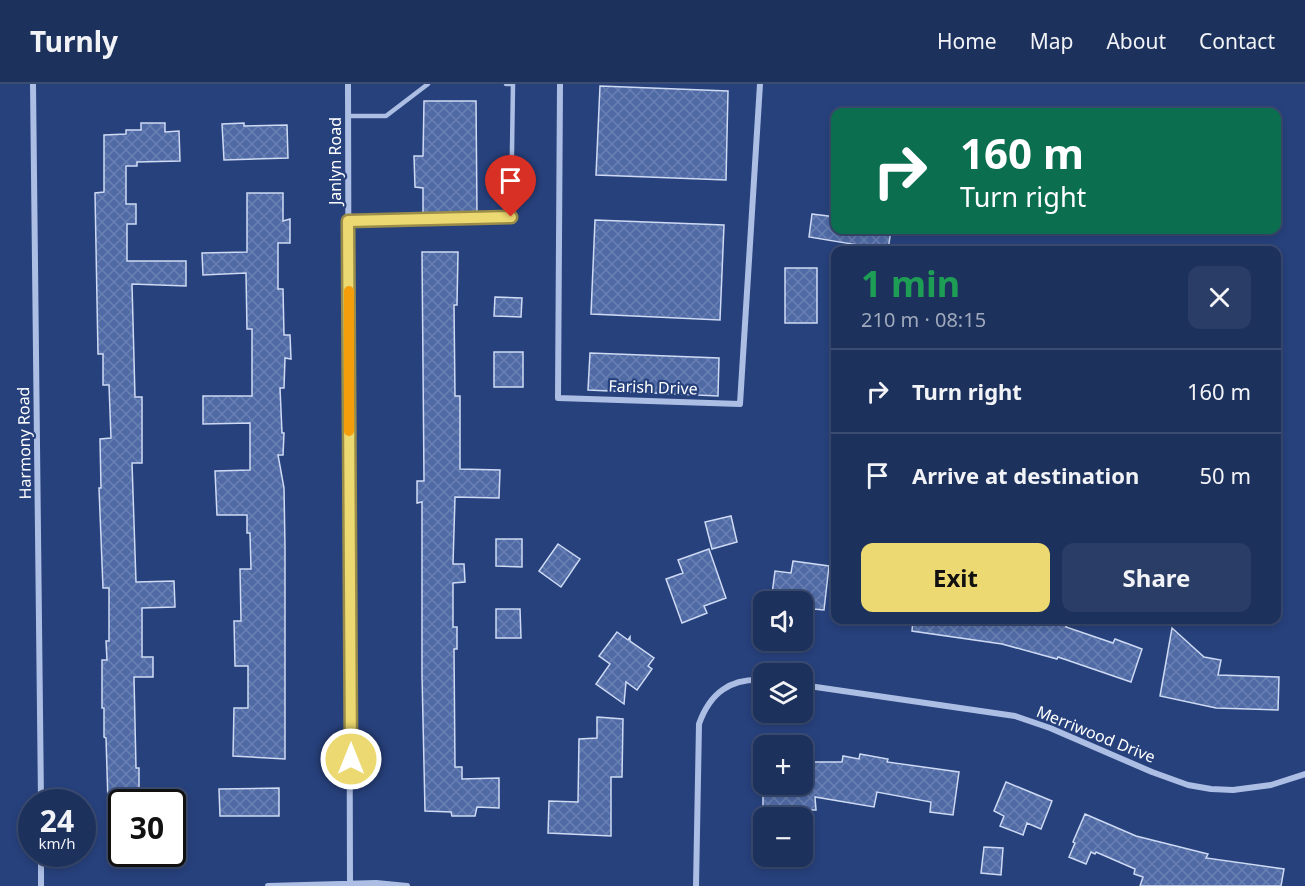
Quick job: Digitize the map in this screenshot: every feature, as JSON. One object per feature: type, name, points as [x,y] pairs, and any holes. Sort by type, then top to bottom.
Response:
[{"type":"street","name":"Harmony Road","points":[[33,84],[40,789]]},
{"type":"street","name":"Janlyn Road","points":[[348,84],[350,885]]},
{"type":"street","name":"Farish Drive","points":[[560,84],[558,398],[740,404],[751,257],[760,84]]},
{"type":"street","points":[[696,886],[699,724],[704,708],[723,689],[737,682],[753,680]]},
{"type":"street","name":"Merriwood Drive","points":[[813,687],[1015,716],[1050,728],[1161,775],[1188,785],[1210,789],[1233,790],[1271,785],[1305,774]]},
{"type":"street","points":[[41,867],[41,886]]},
{"type":"street","points":[[268,886],[376,884],[407,886]]},
{"type":"lane","points":[[348,116],[386,116],[428,84]]},
{"type":"lane","points":[[348,221],[511,217],[513,84],[506,84]]},
{"type":"building","points":[[600,86],[728,91],[726,180],[596,175]]},
{"type":"building","points":[[424,101],[476,101],[477,213],[423,213],[423,188],[415,187],[414,156],[423,156]]},
{"type":"building","points":[[141,123],[165,123],[165,132],[179,131],[180,161],[137,162],[137,166],[126,166],[126,204],[136,204],[136,224],[127,224],[127,261],[186,261],[186,286],[132,284],[135,397],[142,397],[142,463],[132,463],[136,582],[174,581],[175,607],[142,608],[142,657],[153,657],[153,677],[134,677],[136,768],[139,768],[139,789],[108,789],[108,802],[106,738],[104,737],[104,708],[102,708],[102,660],[107,660],[106,641],[109,641],[109,588],[103,588],[99,488],[101,488],[100,439],[111,438],[109,385],[103,385],[103,354],[98,354],[95,193],[104,192],[104,135],[126,134],[126,130],[141,130]]},
{"type":"building","points":[[244,123],[244,126],[287,125],[288,158],[224,160],[222,124]]},
{"type":"building","points":[[247,193],[283,193],[283,221],[290,219],[290,243],[278,243],[278,289],[283,289],[284,335],[290,335],[291,359],[285,358],[284,388],[280,388],[282,433],[284,433],[283,455],[278,455],[284,488],[285,759],[233,756],[234,708],[248,708],[248,666],[235,666],[234,621],[241,621],[240,569],[251,569],[250,533],[247,533],[247,515],[217,515],[215,471],[250,470],[250,423],[203,424],[203,396],[252,396],[252,329],[247,329],[246,273],[203,275],[202,253],[247,252]]},
{"type":"building","points":[[812,214],[831,216],[831,234],[890,234],[889,246],[864,246],[809,237]]},
{"type":"building","points":[[595,220],[724,225],[720,320],[591,314]]},
{"type":"building","points":[[422,252],[458,252],[457,305],[454,305],[455,396],[460,396],[460,469],[500,470],[499,498],[455,497],[453,564],[464,564],[465,582],[453,583],[453,627],[457,627],[457,649],[454,649],[455,767],[462,767],[462,779],[499,778],[499,808],[477,807],[475,816],[452,816],[451,812],[425,811],[422,502],[417,503],[417,481],[424,481]]},
{"type":"building","points":[[785,268],[817,268],[817,323],[785,323]]},
{"type":"building","points":[[495,297],[522,298],[521,317],[494,316]]},
{"type":"building","points":[[494,352],[523,352],[523,387],[494,387]]},
{"type":"building","points":[[590,353],[719,358],[718,396],[588,390]]},
{"type":"building","points":[[731,516],[737,542],[712,549],[705,522]]},
{"type":"building","points":[[496,539],[522,539],[522,567],[496,566]]},
{"type":"building","points":[[558,544],[580,559],[561,587],[539,571]]},
{"type":"building","points":[[709,549],[726,598],[704,606],[707,613],[682,623],[666,579],[683,573],[678,560]]},
{"type":"building","points":[[793,561],[829,566],[824,610],[813,609],[813,591],[772,591],[775,571],[791,573]]},
{"type":"building","points":[[496,609],[520,609],[521,638],[496,638]]},
{"type":"building","points":[[913,624],[1067,624],[1066,627],[1113,643],[1115,639],[1142,649],[1131,682],[1058,657],[1057,659],[1002,644],[912,631]]},
{"type":"building","points":[[1172,628],[1204,657],[1221,660],[1218,675],[1279,677],[1278,710],[1216,708],[1160,696]]},
{"type":"building","points":[[617,632],[628,640],[630,637],[630,641],[654,658],[648,666],[652,669],[637,690],[626,682],[624,704],[596,684],[610,664],[599,656]]},
{"type":"building","points":[[597,717],[623,719],[622,777],[611,777],[611,836],[548,833],[549,801],[578,802],[579,739],[597,738]]},
{"type":"building","points":[[860,754],[888,759],[887,762],[959,772],[953,815],[930,812],[931,802],[877,792],[874,807],[815,797],[816,810],[813,810],[813,807],[763,806],[763,795],[813,795],[813,762],[842,762],[843,756],[859,759]]},
{"type":"building","points":[[1006,782],[1052,801],[1041,829],[1027,823],[1023,835],[1000,826],[1004,816],[994,811]]},
{"type":"building","points":[[279,788],[279,816],[220,816],[219,789]]},
{"type":"building","points":[[1085,814],[1136,836],[1208,854],[1206,858],[1284,869],[1281,886],[1140,886],[1143,877],[1134,874],[1135,869],[1096,852],[1095,854],[1091,852],[1086,864],[1069,857]]},
{"type":"building","points":[[984,847],[1003,848],[1001,875],[981,873]]},
{"type":"slow traffic","points":[[349,291],[349,431]]},
{"type":"route","points":[[351,759],[348,221],[511,217]]}]
